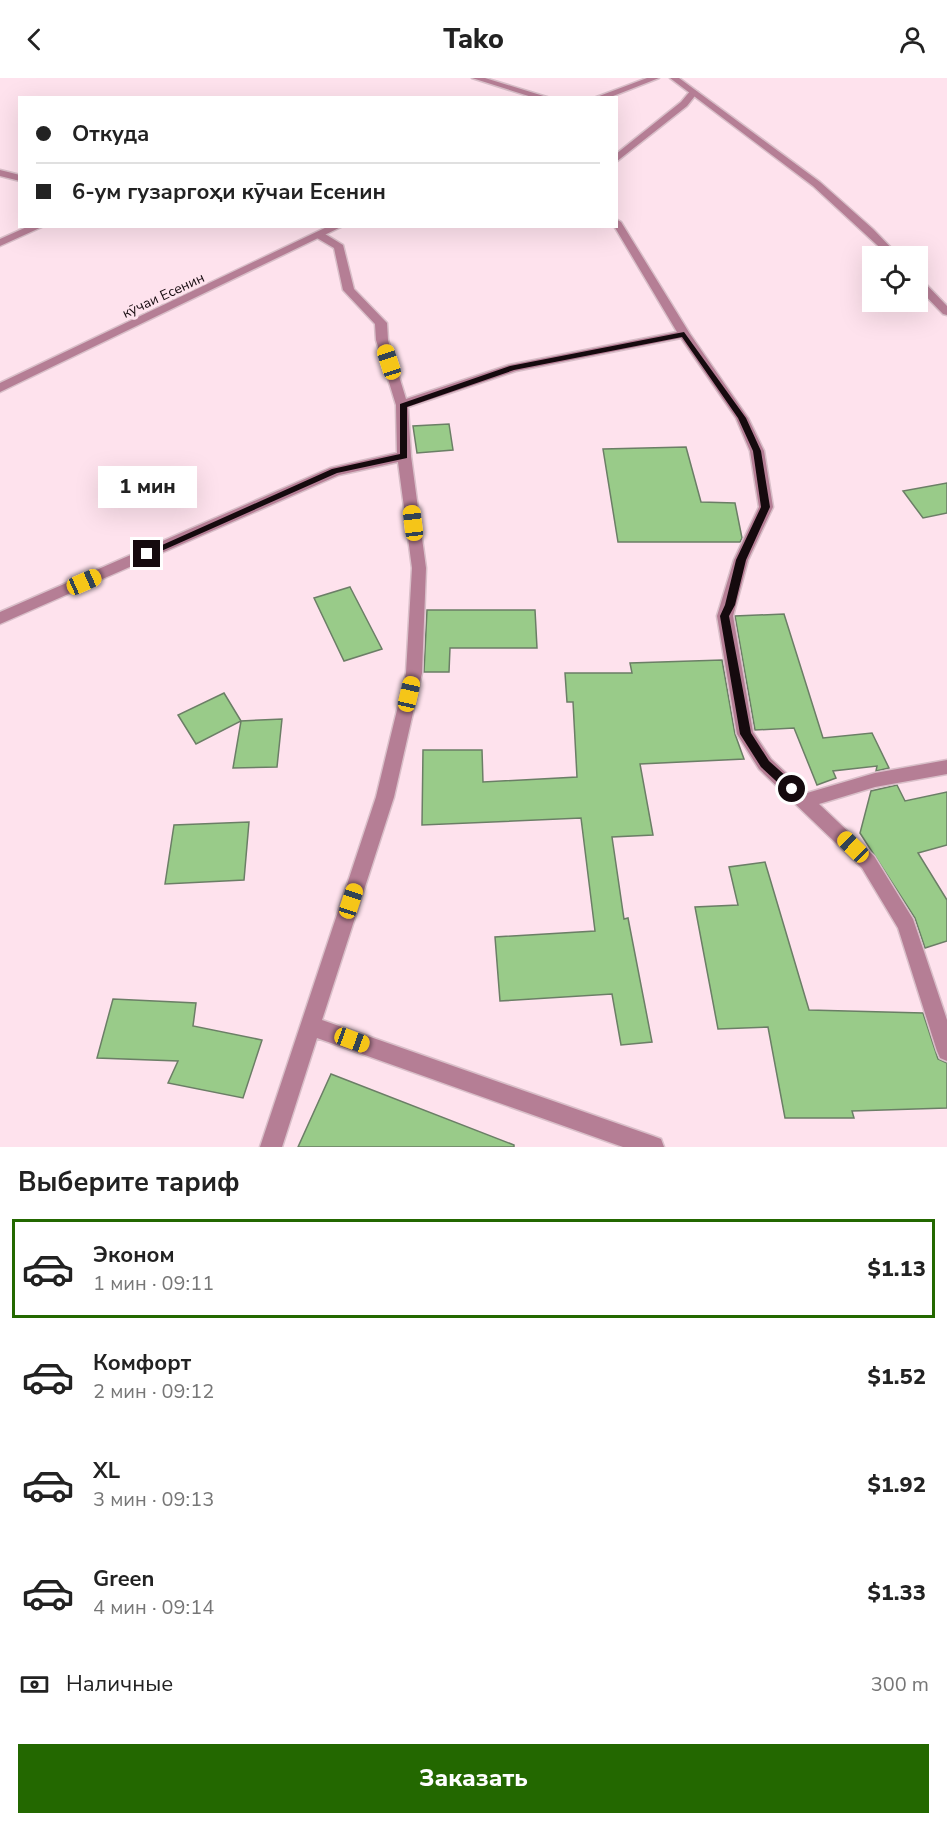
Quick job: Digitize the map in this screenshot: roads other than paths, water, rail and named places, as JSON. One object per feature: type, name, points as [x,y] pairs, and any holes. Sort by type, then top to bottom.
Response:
[{"type":"street","points":[[476,78],[539,96]]},
{"type":"street","points":[[604,96],[655,78]]},
{"type":"street","points":[[674,78],[775,152],[871,231],[885,246]]},
{"type":"street","points":[[618,157],[684,104],[694,92]]},
{"type":"street","points":[[0,173],[18,178]]},
{"type":"street","points":[[618,225],[684,334],[742,418],[757,451],[765,507],[741,560],[730,605],[724,616],[745,734],[765,764],[868,862],[906,925],[947,1051]]},
{"type":"street","points":[[0,243],[34,228]]},
{"type":"street","name":"кӯчаи Есенин","points":[[0,388],[335,228]]},
{"type":"street","points":[[272,1147],[309,1025],[385,797],[414,674],[419,568],[404,456],[402,405],[382,340],[381,323],[349,290],[339,248],[321,236]]},
{"type":"street","points":[[928,292],[947,312]]},
{"type":"street","points":[[402,405],[513,368],[684,334]]},
{"type":"street","points":[[0,618],[335,471],[404,456]]},
{"type":"street","points":[[806,801],[875,780],[947,767]]},
{"type":"street","points":[[309,1025],[653,1147]]}]
